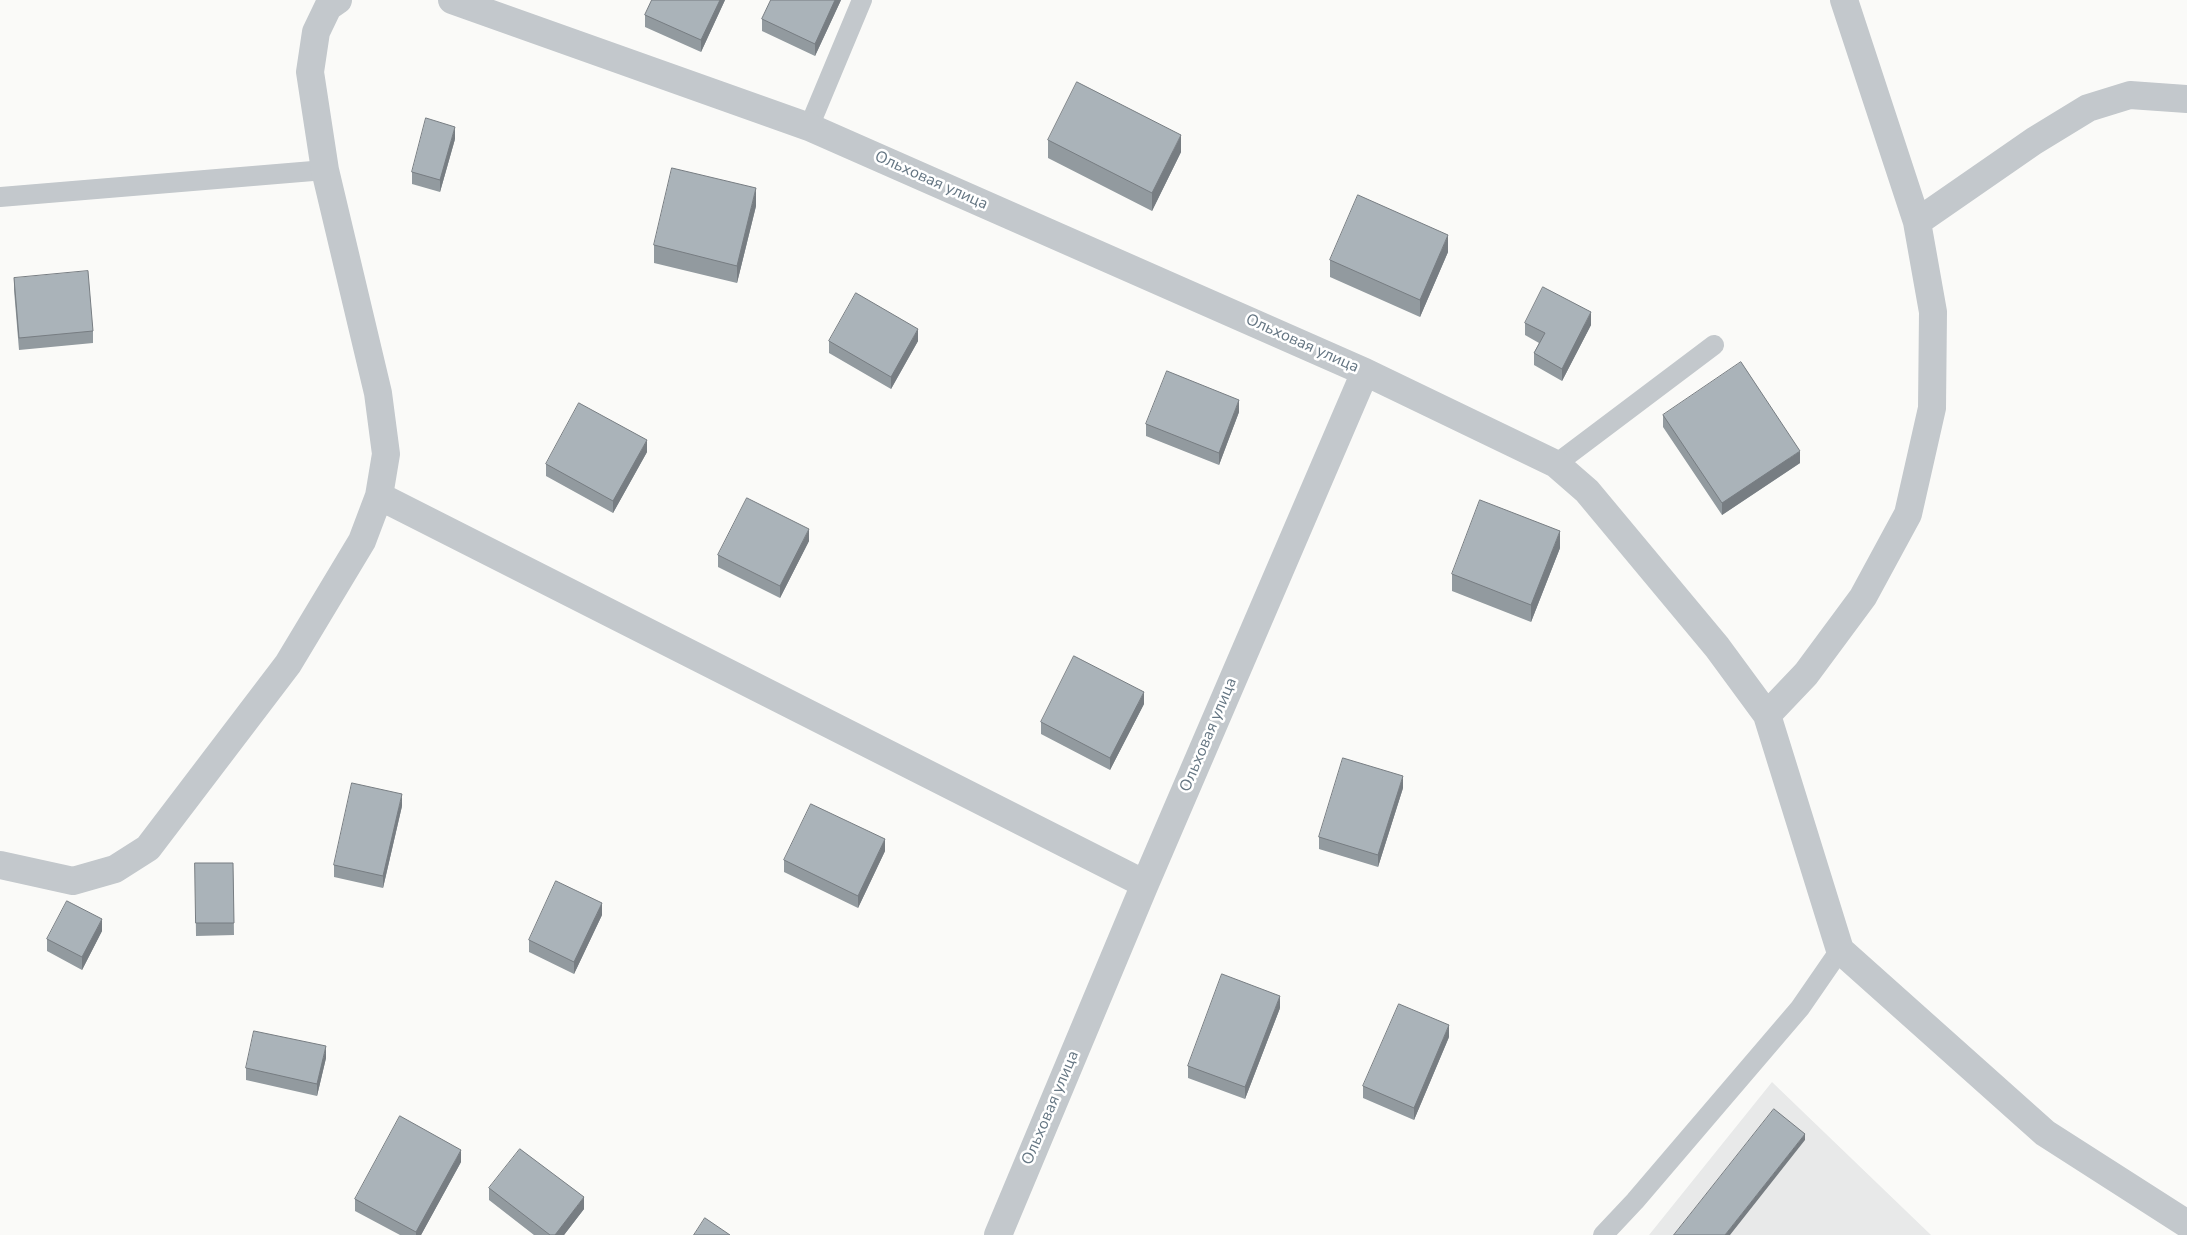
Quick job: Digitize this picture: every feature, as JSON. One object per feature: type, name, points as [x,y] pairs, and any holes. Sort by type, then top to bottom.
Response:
[{"type":"street","points":[[0,865],[73,881],[115,869],[148,848],[288,664],[362,541],[379,496],[386,454],[378,394],[325,170],[310,72],[316,32],[328,7],[338,0]]},
{"type":"street","name":"Ольховая улица","points":[[452,0],[809,127],[1365,372],[998,1235]]},
{"type":"street","points":[[1767,715],[1806,674],[1863,597],[1908,514],[1932,408],[1933,312],[1917,222],[1844,0]]},
{"type":"street","points":[[1917,222],[2034,141],[2088,108],[2130,95],[2187,99]]},
{"type":"street","points":[[1365,372],[1556,464],[1587,491],[1717,647],[1767,715],[1840,950],[2044,1133],[2187,1224]]},
{"type":"street","points":[[379,496],[1146,884]]},
{"type":"lane","points":[[809,127],[862,0]]},
{"type":"lane","points":[[0,197],[325,170]]},
{"type":"lane","points":[[1556,464],[1714,344]]},
{"type":"lane","points":[[1603,1235],[1635,1201],[1800,1008],[1840,950]]},
{"type":"shaded area","points":[[1772,1082],[1931,1235],[1649,1235]]},
{"type":"building","points":[[652,0],[720,0],[701,40],[645,15]]},
{"type":"building","points":[[771,0],[835,0],[815,44],[762,19]]},
{"type":"building","points":[[1077,82],[1181,135],[1152,193],[1048,140]]},
{"type":"building","points":[[426,118],[455,127],[440,180],[412,172]]},
{"type":"building","points":[[672,168],[756,188],[737,266],[654,245]]},
{"type":"building","points":[[1358,195],[1448,235],[1420,300],[1330,260]]},
{"type":"building","points":[[88,271],[93,331],[19,338],[14,278]]},
{"type":"building","points":[[1543,287],[1591,312],[1562,369],[1534,353],[1545,333],[1525,323]]},
{"type":"building","points":[[856,293],[918,329],[891,377],[829,341]]},
{"type":"building","points":[[1741,362],[1800,451],[1722,503],[1663,415]]},
{"type":"building","points":[[1167,371],[1239,400],[1219,453],[1146,424]]},
{"type":"building","points":[[579,403],[647,440],[613,501],[546,464]]},
{"type":"building","points":[[747,498],[809,529],[780,586],[718,555]]},
{"type":"building","points":[[1480,500],[1560,531],[1531,605],[1452,574]]},
{"type":"building","points":[[1074,656],[1144,692],[1110,758],[1041,722]]},
{"type":"building","points":[[1343,758],[1403,776],[1378,855],[1319,837]]},
{"type":"building","points":[[352,783],[402,794],[383,876],[334,865]]},
{"type":"building","points":[[811,804],[885,839],[858,896],[784,860]]},
{"type":"building","points":[[195,863],[233,863],[234,923],[196,923]]},
{"type":"building","points":[[556,881],[602,903],[574,962],[529,940]]},
{"type":"building","points":[[67,901],[102,919],[82,957],[47,939]]},
{"type":"building","points":[[1222,974],[1280,996],[1245,1087],[1188,1066]]},
{"type":"building","points":[[1399,1004],[1449,1025],[1414,1108],[1363,1086]]},
{"type":"building","points":[[254,1031],[326,1046],[317,1084],[246,1068]]},
{"type":"building","points":[[1774,1109],[1805,1134],[1725,1235],[1674,1235]]},
{"type":"building","points":[[400,1116],[461,1150],[416,1232],[355,1199]]},
{"type":"building","points":[[520,1149],[584,1197],[555,1235],[550,1235],[489,1188]]},
{"type":"building","points":[[705,1218],[730,1235],[694,1235]]}]
